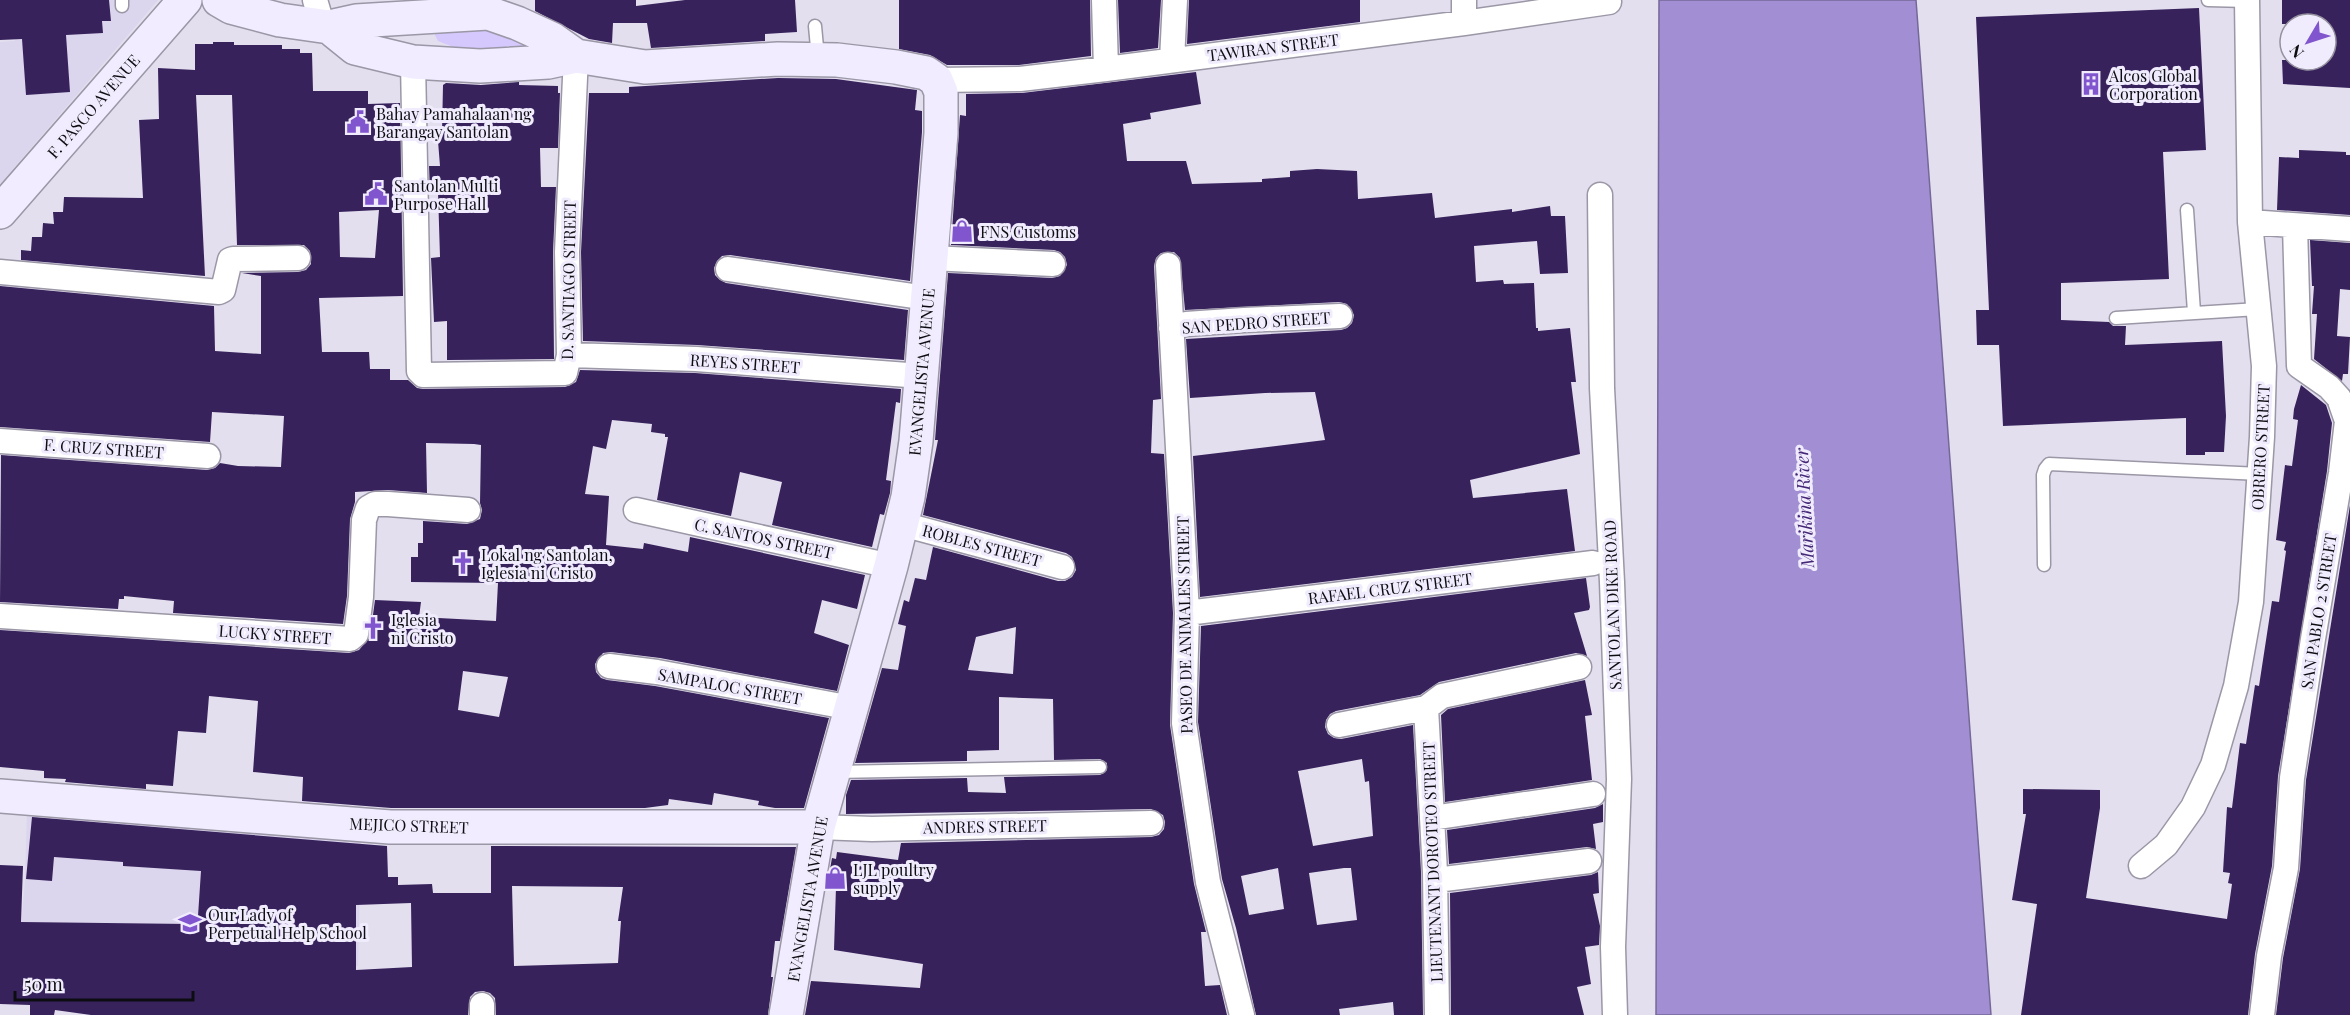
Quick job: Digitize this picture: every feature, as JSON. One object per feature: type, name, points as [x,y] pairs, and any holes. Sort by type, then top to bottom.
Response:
[{"type":"street","name":"F. PASCO AVENUE","points":[[0,212],[185,0]]},
{"type":"street","points":[[219,0],[231,7],[280,20],[336,25],[486,6],[552,39],[576,56]]},
{"type":"street","points":[[1104,0],[1106,69]]},
{"type":"street","points":[[1172,60],[1175,0]]},
{"type":"street","name":"OBRERO STREET","points":[[2141,866],[2166,845],[2186,817],[2213,765],[2236,686],[2251,602],[2260,474],[2264,366],[2250,222],[2247,1]]},
{"type":"street","name":"TAWIRAN STREET","points":[[936,80],[1020,79],[1172,60],[1464,12],[1609,2]]},
{"type":"street","points":[[336,25],[413,62],[480,66],[549,62],[576,56],[645,67],[778,59],[818,59],[896,67],[926,73],[936,80]]},
{"type":"street","name":"D. SANTIAGO STREET","points":[[413,62],[419,371],[423,375],[565,373],[569,355],[567,252],[576,56]]},
{"type":"street","name":"EVANGELISTA AVENUE","points":[[786,1015],[818,827],[908,497],[916,441],[942,133],[941,92],[936,80]]},
{"type":"street","name":"SANTOLAN DIKE ROAD","points":[[1600,195],[1602,388],[1619,780],[1613,948],[1615,1015]]},
{"type":"street","points":[[2250,222],[2350,229]]},
{"type":"street","name":"SAN PABLO 2 STREET","points":[[2262,1015],[2269,956],[2286,868],[2292,778],[2341,472],[2347,421],[2340,398],[2329,387],[2299,366],[2295,226]]},
{"type":"street","points":[[0,272],[219,292],[223,290],[230,260],[298,258]]},
{"type":"street","points":[[931,258],[1053,264]]},
{"type":"street","name":"PASEO DE ANIMALES STREET","points":[[1168,265],[1187,613],[1184,723],[1208,882],[1242,1015]]},
{"type":"street","points":[[728,269],[927,298]]},
{"type":"street","name":"SAN PEDRO STREET","points":[[1171,328],[1198,323],[1340,316]]},
{"type":"street","name":"REYES STREET","points":[[569,355],[696,359],[921,376]]},
{"type":"street","name":"F. CRUZ STREET","points":[[0,441],[208,456]]},
{"type":"street","name":"LUCKY STREET","points":[[0,616],[350,639],[356,634],[361,597],[364,520],[368,508],[375,504],[388,504],[468,510]]},
{"type":"street","name":"C. SANTOS STREET","points":[[636,510],[891,566]]},
{"type":"street","name":"ROBLES STREET","points":[[902,524],[1062,567]]},
{"type":"street","name":"RAFAEL CRUZ STREET","points":[[1187,613],[1593,562]]},
{"type":"street","name":"SAMPALOC STREET","points":[[609,666],[657,672],[852,708]]},
{"type":"street","points":[[1339,725],[1426,708],[1442,696],[1578,667]]},
{"type":"street","name":"LIEUTENANT DOROTEO STREET","points":[[1426,708],[1436,880],[1437,1015]]},
{"type":"street","points":[[1432,818],[1593,794]]},
{"type":"street","name":"MEJICO STREET","points":[[0,796],[390,827],[818,827]]},
{"type":"street","name":"ANDRES STREET","points":[[818,827],[873,829],[1151,823]]},
{"type":"street","points":[[1436,880],[1589,861]]},
{"type":"lane","points":[[2208,0],[2247,1]]},
{"type":"lane","points":[[815,26],[818,59]]},
{"type":"lane","points":[[2187,210],[2194,312]]},
{"type":"lane","points":[[2116,318],[2258,309]]},
{"type":"lane","points":[[2044,565],[2043,475],[2049,464],[2260,474]]},
{"type":"lane","points":[[834,772],[1100,767]]},
{"type":"shaded area","points":[[12,0],[158,0],[0,184],[0,42],[15,41]]},
{"type":"shaded area","points":[[476,27],[532,37],[531,55],[456,48],[438,41],[435,35],[439,28]]},
{"type":"shaded area","name":"Our Lady of Perpetual Help School","points":[[27,810],[361,835],[358,966],[18,964],[25,881]]},
{"type":"water","name":"Marikina River","points":[[1659,0],[1916,0],[1991,1015],[1656,1015]]},
{"type":"building","points":[[0,0],[109,0],[111,21],[102,21],[103,33],[66,35],[70,92],[26,95],[22,39],[0,40]]},
{"type":"building","points":[[535,0],[636,0],[636,6],[685,0],[795,0],[797,32],[765,34],[765,41],[651,48],[647,23],[613,23],[612,43],[589,39],[535,11]]},
{"type":"building","points":[[899,0],[1090,0],[1091,56],[1019,65],[947,65],[930,55],[899,49]]},
{"type":"building","points":[[1118,0],[1161,0],[1158,48],[1120,53]]},
{"type":"building","points":[[1189,0],[1360,0],[1360,22],[1187,44]]},
{"type":"building","points":[[2282,0],[2350,0],[2350,88],[2283,84],[2282,72],[2338,72],[2338,12],[2282,12]]},
{"type":"building","name":"Alcos Global Corporation","points":[[2199,8],[2206,150],[2163,152],[2169,279],[2061,283],[2061,320],[2109,322],[2113,326],[2126,326],[2125,345],[2222,341],[2226,416],[2224,452],[2186,455],[2186,418],[2003,426],[1999,345],[1977,345],[1976,310],[1989,310],[1976,17]]},
{"type":"building","points":[[213,42],[234,42],[234,45],[282,45],[282,49],[300,49],[300,53],[312,53],[313,91],[368,91],[368,104],[400,103],[403,296],[319,298],[322,352],[369,352],[370,369],[390,369],[390,380],[408,380],[417,388],[423,389],[565,387],[576,382],[580,370],[695,373],[901,389],[900,403],[896,402],[886,480],[891,481],[890,493],[884,515],[880,514],[872,547],[772,525],[782,482],[740,472],[731,516],[657,500],[668,437],[665,437],[665,434],[651,432],[652,424],[612,420],[606,449],[593,446],[585,494],[609,496],[606,545],[643,549],[644,543],[688,552],[690,537],[865,575],[857,609],[822,600],[814,633],[849,645],[837,691],[660,658],[611,652],[603,653],[595,664],[596,672],[601,678],[607,680],[655,686],[829,718],[804,808],[775,808],[758,805],[759,801],[714,793],[712,805],[669,799],[668,805],[645,808],[391,808],[302,801],[303,777],[253,772],[258,701],[209,696],[206,733],[178,731],[173,786],[146,784],[146,789],[65,782],[66,779],[44,778],[44,771],[0,767],[0,630],[349,653],[359,650],[370,637],[375,600],[421,602],[419,617],[496,621],[498,583],[411,582],[411,557],[418,557],[418,543],[423,543],[423,521],[467,524],[480,519],[482,510],[480,503],[481,445],[474,444],[426,443],[427,493],[388,490],[355,492],[355,502],[350,519],[347,596],[343,624],[173,613],[174,601],[124,596],[124,599],[119,599],[118,609],[0,602],[1,455],[207,470],[215,468],[220,463],[238,466],[281,467],[284,416],[212,412],[210,442],[0,427],[0,286],[214,306],[215,351],[261,354],[261,276],[242,273],[306,270],[311,264],[310,251],[304,245],[237,245],[232,95],[196,95],[205,276],[21,260],[21,250],[31,251],[32,237],[42,237],[43,223],[54,224],[53,212],[63,212],[64,197],[143,198],[139,120],[159,119],[158,68],[195,70],[195,44],[213,44]],"holes":[[[379,210],[375,258],[340,257],[339,212]],[[463,671],[508,677],[499,717],[458,710]]]},
{"type":"building","points":[[1196,72],[1201,104],[1150,113],[1151,119],[1123,124],[1127,161],[1186,161],[1192,184],[1262,182],[1262,179],[1290,177],[1290,171],[1317,169],[1357,171],[1358,199],[1432,193],[1435,218],[1512,209],[1512,212],[1550,206],[1551,216],[1565,216],[1568,273],[1540,274],[1537,241],[1474,246],[1476,282],[1503,280],[1504,284],[1534,283],[1538,331],[1570,328],[1576,382],[1571,382],[1580,454],[1470,480],[1473,498],[1567,489],[1575,551],[1200,597],[1193,456],[1325,440],[1315,392],[1190,398],[1186,339],[1341,330],[1352,323],[1354,315],[1347,304],[1339,302],[1185,310],[1180,258],[1174,252],[1161,253],[1156,258],[1154,266],[1161,399],[1153,400],[1151,453],[1164,454],[1173,613],[1170,725],[1194,884],[1206,932],[1201,932],[1205,986],[1220,985],[1227,1015],[805,1015],[811,981],[920,988],[923,964],[834,950],[836,887],[827,886],[832,858],[836,859],[837,852],[898,860],[901,843],[1151,837],[1159,835],[1164,829],[1163,815],[1151,809],[846,814],[846,795],[851,780],[967,778],[968,792],[1006,793],[1004,777],[1100,775],[1107,770],[1107,763],[1100,759],[1054,760],[1053,699],[999,697],[999,750],[967,751],[967,761],[855,763],[882,668],[898,670],[906,626],[898,624],[904,600],[909,602],[915,578],[926,580],[933,547],[1058,581],[1065,581],[1072,577],[1076,570],[1072,557],[1066,553],[923,515],[938,440],[935,440],[948,273],[1052,278],[1060,276],[1067,265],[1065,257],[1054,250],[951,245],[960,115],[966,116],[966,94],[1022,93]],"holes":[[[1016,627],[1013,674],[968,670],[976,637]]]},
{"type":"building","points":[[778,78],[836,79],[917,90],[915,110],[922,111],[922,132],[910,281],[730,255],[722,256],[717,261],[714,268],[715,275],[726,283],[908,310],[904,360],[697,345],[583,341],[581,252],[589,93],[629,93],[629,87]]},
{"type":"building","points":[[519,82],[519,85],[558,86],[558,93],[560,93],[558,148],[540,148],[541,187],[556,187],[553,252],[554,359],[447,360],[447,321],[434,322],[431,258],[440,257],[438,192],[430,193],[429,166],[440,166],[438,141],[442,133],[443,85],[446,83],[481,85]]},
{"type":"building","points":[[2299,150],[2346,152],[2346,155],[2350,155],[2350,215],[2277,210],[2279,157],[2299,158]]},
{"type":"building","points":[[2310,240],[2350,243],[2350,290],[2340,289],[2337,336],[2350,337],[2348,374],[2343,374],[2342,381],[2314,359],[2317,314],[2312,314],[2314,286],[2312,286]]},
{"type":"building","points":[[2301,385],[2326,405],[2332,423],[2327,471],[2278,776],[2272,866],[2255,954],[2248,1015],[2021,1015],[2037,904],[2012,900],[2026,814],[2023,814],[2023,789],[2100,790],[2100,808],[2086,898],[2227,919],[2232,884],[2228,883],[2230,873],[2223,872],[2227,807],[2232,808],[2240,743],[2246,744],[2255,685],[2259,686],[2272,601],[2279,602],[2286,542],[2276,540],[2285,465],[2292,466],[2298,420],[2293,419],[2294,409]]},
{"type":"building","points":[[2350,505],[2350,1015],[2276,1015],[2283,958],[2300,869],[2306,780]]},
{"type":"building","points":[[1586,578],[1589,610],[1574,613],[1587,656],[1576,653],[1439,682],[1420,695],[1336,711],[1326,720],[1325,727],[1328,734],[1341,739],[1413,725],[1421,872],[1423,1015],[1394,1015],[1393,1002],[1339,1009],[1340,1015],[1256,1015],[1222,879],[1198,722],[1201,626]],"holes":[[[1362,759],[1365,782],[1369,781],[1373,836],[1313,846],[1298,771]],[[1278,868],[1284,909],[1249,915],[1241,876]],[[1351,868],[1357,920],[1317,925],[1309,873]]]},
{"type":"building","points":[[1585,680],[1592,715],[1585,716],[1592,780],[1445,802],[1441,715],[1448,709]]},
{"type":"building","points":[[1603,804],[1603,822],[1593,824],[1596,849],[1587,847],[1449,864],[1447,830],[1595,808]]},
{"type":"building","points":[[32,817],[387,846],[388,877],[398,877],[398,885],[432,884],[433,893],[491,893],[491,846],[796,847],[780,941],[775,941],[768,1015],[496,1015],[495,998],[483,991],[475,992],[470,997],[468,1015],[91,1015],[55,1010],[54,1015],[30,1015],[30,1005],[0,1004],[0,865],[23,866],[21,922],[189,924],[189,916],[198,916],[201,871],[123,866],[123,862],[54,857],[52,881],[26,879]],"holes":[[[512,886],[623,887],[618,921],[621,921],[618,963],[514,966]],[[411,903],[412,967],[356,970],[356,905]]]},
{"type":"building","points":[[1598,872],[1599,893],[1593,894],[1600,926],[1599,945],[1585,947],[1591,984],[1577,987],[1584,1015],[1451,1015],[1450,893],[1591,875]]},
{"type":"place","name":"Alcos Global Corporation","points":[[2091,84]]},
{"type":"place","name":"Bahay Pamahalaan ng Barangay Santolan","points":[[358,122]]},
{"type":"place","name":"Santolan Multi Purpose Hall","points":[[376,194]]},
{"type":"place","name":"FNS Customs","points":[[962,231]]},
{"type":"place","name":"Lokal ng Santolan, Iglesia ni Cristo","points":[[463,563]]},
{"type":"place","name":"Iglesia ni Cristo","points":[[373,628]]},
{"type":"place","name":"LJL poultry supply","points":[[835,878]]},
{"type":"place","name":"Our Lady of Perpetual Help School","points":[[190,923]]}]
